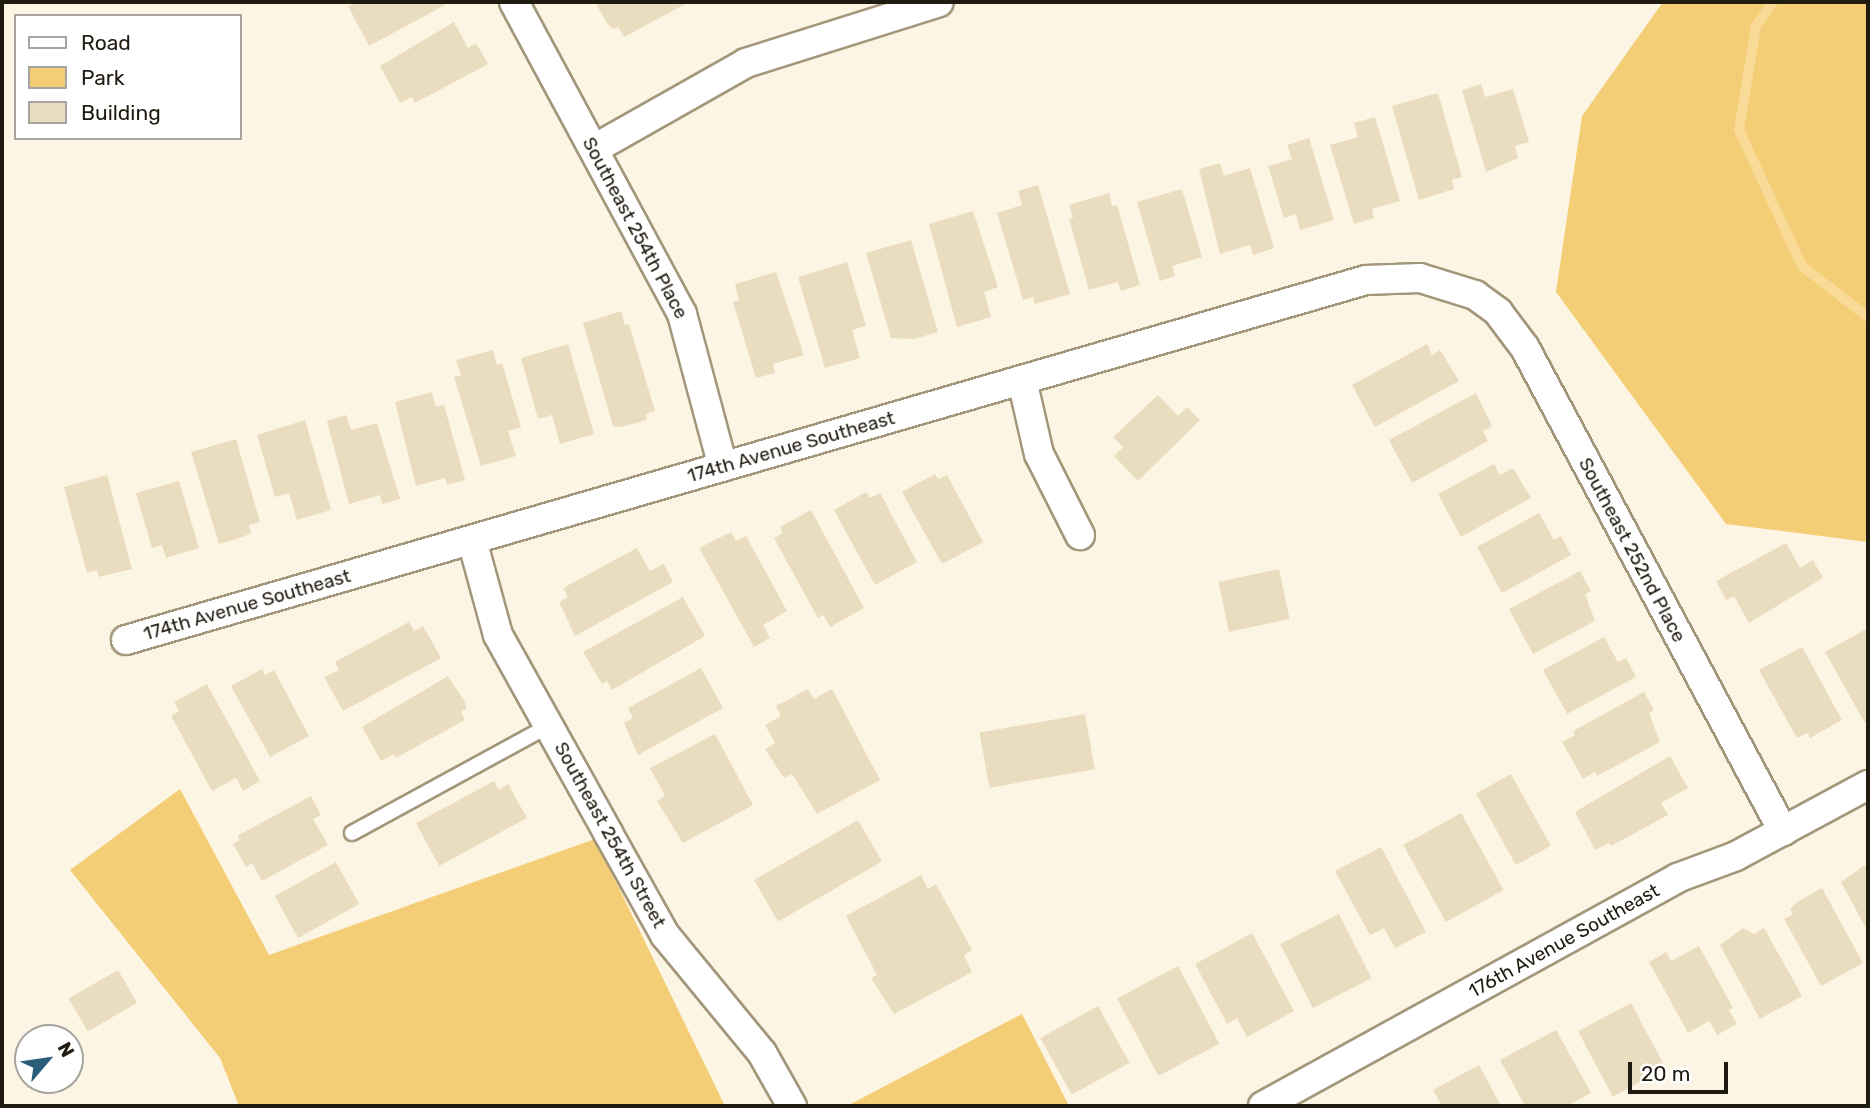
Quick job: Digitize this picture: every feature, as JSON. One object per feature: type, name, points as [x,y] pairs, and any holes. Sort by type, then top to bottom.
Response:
[{"type":"street","name":"Southeast 254th Place","points":[[514,2],[682,314],[723,467]]},
{"type":"street","points":[[594,149],[746,63],[939,2]]},
{"type":"street","name":"174th Avenue Southeast","points":[[126,640],[1366,280],[1420,278],[1458,290]]},
{"type":"street","name":"Southeast 252nd Place","points":[[1458,290],[1498,312],[1525,348],[1783,831]]},
{"type":"street","points":[[1022,380],[1040,454],[1080,535]]},
{"type":"street","name":"Southeast 254th Street","points":[[472,540],[498,635],[666,935],[762,1052],[792,1106]]},
{"type":"street","name":"176th Avenue Southeast","points":[[1264,1106],[1677,878],[1736,856],[1868,785]]},
{"type":"lane","points":[[352,833],[548,726]]},
{"type":"green space","points":[[1663,2],[1868,2],[1868,542],[1726,524],[1556,292],[1582,116]]},
{"type":"green space","points":[[180,789],[269,955],[595,839],[725,1106],[239,1106],[220,1058],[70,870]]},
{"type":"green space","points":[[1022,1014],[1069,1106],[847,1106]]},
{"type":"building","points":[[356,2],[443,2],[445,5],[369,46],[348,6]]},
{"type":"building","points":[[595,2],[689,2],[624,37],[618,27],[613,29],[607,23]]},
{"type":"building","points":[[454,22],[468,48],[476,43],[488,64],[415,103],[412,97],[400,103],[380,66]]},
{"type":"building","points":[[1481,84],[1485,97],[1513,89],[1529,142],[1515,146],[1518,158],[1486,172],[1462,90]]},
{"type":"building","points":[[1438,93],[1462,177],[1452,180],[1454,189],[1419,200],[1392,106]]},
{"type":"building","points":[[1375,117],[1400,201],[1372,209],[1374,218],[1354,224],[1330,145],[1358,137],[1354,123]]},
{"type":"building","points":[[1309,138],[1334,220],[1300,230],[1296,214],[1284,218],[1268,166],[1292,159],[1287,145]]},
{"type":"building","points":[[1220,163],[1224,176],[1250,168],[1274,248],[1253,255],[1250,245],[1220,254],[1199,169]]},
{"type":"building","points":[[1038,185],[1070,294],[1035,304],[1033,297],[1023,300],[997,213],[1022,205],[1018,191]]},
{"type":"building","points":[[1182,189],[1202,257],[1172,266],[1175,276],[1160,281],[1137,202]]},
{"type":"building","points":[[1109,193],[1112,206],[1117,205],[1140,285],[1121,291],[1118,282],[1089,290],[1069,219],[1073,218],[1069,205]]},
{"type":"building","points":[[973,211],[998,287],[984,292],[991,317],[957,327],[929,224]]},
{"type":"building","points":[[911,240],[938,332],[914,339],[891,338],[866,253]]},
{"type":"building","points":[[847,262],[866,326],[852,330],[860,358],[825,368],[798,277]]},
{"type":"building","points":[[776,272],[804,355],[773,364],[775,373],[756,378],[733,302],[739,300],[735,284]]},
{"type":"building","points":[[621,311],[625,325],[629,324],[655,411],[646,414],[647,420],[621,427],[613,426],[583,323]]},
{"type":"building","points":[[568,344],[594,434],[560,444],[552,415],[538,419],[521,358]]},
{"type":"building","points":[[1427,344],[1432,355],[1440,350],[1459,381],[1375,427],[1352,385]]},
{"type":"building","points":[[493,350],[497,365],[502,363],[521,427],[508,431],[516,456],[481,466],[454,377],[461,375],[456,360]]},
{"type":"building","points":[[432,392],[436,407],[444,405],[465,480],[447,485],[445,478],[416,486],[395,402]]},
{"type":"building","points":[[1476,393],[1492,426],[1483,431],[1488,441],[1412,483],[1389,440]]},
{"type":"building","points":[[1158,395],[1178,416],[1187,407],[1200,420],[1138,481],[1114,456],[1123,447],[1113,437]]},
{"type":"building","points":[[346,415],[351,430],[377,423],[400,499],[382,504],[380,495],[349,504],[327,421]]},
{"type":"building","points":[[305,420],[331,510],[297,520],[289,493],[275,497],[257,435]]},
{"type":"building","points":[[236,439],[260,522],[249,525],[251,533],[219,544],[191,452]]},
{"type":"building","points":[[1494,464],[1500,475],[1513,468],[1531,498],[1461,537],[1438,494]]},
{"type":"building","points":[[935,474],[938,479],[947,475],[983,542],[942,564],[902,492]]},
{"type":"building","points":[[107,475],[132,569],[99,577],[97,570],[87,573],[64,487]]},
{"type":"building","points":[[179,481],[199,548],[166,558],[162,545],[152,548],[136,493]]},
{"type":"building","points":[[866,492],[870,498],[880,493],[917,562],[875,585],[834,510]]},
{"type":"building","points":[[811,510],[864,608],[830,627],[823,615],[818,618],[774,538],[783,533],[780,527]]},
{"type":"building","points":[[1539,513],[1554,540],[1561,536],[1571,555],[1502,593],[1477,547]]},
{"type":"building","points":[[731,532],[736,541],[746,536],[787,611],[763,625],[770,638],[754,647],[699,548]]},
{"type":"building","points":[[1786,543],[1800,568],[1813,560],[1823,578],[1749,623],[1734,596],[1726,600],[1716,581]]},
{"type":"building","points":[[637,548],[650,571],[664,564],[673,582],[575,636],[559,602],[568,597],[563,588]]},
{"type":"building","points":[[1279,569],[1290,619],[1229,632],[1218,582]]},
{"type":"building","points":[[1580,571],[1591,591],[1585,594],[1595,621],[1533,654],[1509,609]]},
{"type":"building","points":[[683,597],[705,636],[612,690],[607,681],[602,684],[583,652]]},
{"type":"building","points":[[409,622],[414,631],[423,626],[441,658],[343,711],[324,677],[339,670],[335,662]]},
{"type":"building","points":[[1868,628],[1868,721],[1865,723],[1825,652]]},
{"type":"building","points":[[1604,637],[1618,662],[1626,658],[1636,677],[1567,714],[1543,670]]},
{"type":"building","points":[[1802,647],[1842,720],[1810,738],[1807,733],[1797,738],[1759,670]]},
{"type":"building","points":[[701,668],[723,708],[638,755],[624,723],[633,718],[628,708]]},
{"type":"building","points":[[262,669],[265,675],[274,670],[309,736],[270,757],[231,686]]},
{"type":"building","points":[[448,676],[465,702],[466,709],[461,712],[465,720],[396,758],[394,754],[381,761],[362,727]]},
{"type":"building","points":[[207,684],[260,781],[243,791],[236,778],[212,791],[171,716],[179,711],[174,702]]},
{"type":"building","points":[[808,689],[814,699],[832,689],[880,780],[817,814],[792,774],[784,778],[765,749],[775,743],[765,725],[781,716],[776,706]]},
{"type":"building","points":[[1644,692],[1654,710],[1649,713],[1660,742],[1597,776],[1595,772],[1583,779],[1562,742],[1575,735],[1573,731]]},
{"type":"building","points":[[1085,714],[1095,769],[989,788],[980,733]]},
{"type":"building","points":[[715,734],[753,805],[683,843],[657,801],[665,796],[650,768]]},
{"type":"building","points":[[1670,756],[1688,788],[1661,803],[1668,815],[1611,846],[1609,843],[1595,850],[1575,812]]},
{"type":"building","points":[[1511,774],[1551,846],[1516,865],[1476,793]]},
{"type":"building","points":[[494,781],[499,790],[508,784],[527,818],[439,866],[416,823]]},
{"type":"building","points":[[311,796],[321,815],[313,819],[328,845],[262,881],[252,863],[246,867],[233,844],[240,840],[237,836]]},
{"type":"building","points":[[1461,813],[1504,890],[1446,922],[1403,845]]},
{"type":"building","points":[[858,820],[882,862],[778,922],[754,880]]},
{"type":"building","points":[[1381,847],[1426,932],[1395,948],[1384,928],[1370,935],[1335,871]]},
{"type":"building","points":[[336,862],[359,904],[298,938],[275,896]]},
{"type":"building","points":[[1865,865],[1868,867],[1868,932],[1841,882]]},
{"type":"building","points":[[921,875],[928,889],[936,884],[972,950],[964,955],[972,972],[894,1014],[871,978],[877,975],[846,916]]},
{"type":"building","points":[[1822,888],[1863,963],[1821,986],[1784,919],[1793,914],[1790,909],[1797,902]]},
{"type":"building","points":[[1339,914],[1372,978],[1313,1008],[1280,944]]},
{"type":"building","points":[[1743,928],[1754,934],[1764,928],[1802,996],[1760,1019],[1720,945]]},
{"type":"building","points":[[1252,933],[1294,1011],[1247,1037],[1237,1018],[1227,1024],[1195,964]]},
{"type":"building","points":[[1699,946],[1733,1008],[1729,1010],[1737,1024],[1717,1035],[1709,1021],[1688,1033],[1649,962],[1666,952],[1671,961]]},
{"type":"building","points":[[1178,966],[1219,1044],[1158,1076],[1117,998]]},
{"type":"building","points":[[118,970],[137,1003],[88,1031],[69,998]]},
{"type":"building","points":[[1631,1003],[1666,1068],[1613,1097],[1578,1031]]},
{"type":"building","points":[[1098,1006],[1130,1063],[1072,1095],[1040,1038]]},
{"type":"building","points":[[1556,1030],[1591,1093],[1567,1106],[1525,1106],[1500,1060]]},
{"type":"building","points":[[1479,1065],[1501,1106],[1442,1106],[1433,1090]]},
{"type":"waterway","points":[[1773,2],[1756,26],[1739,130],[1802,266],[1868,317]]}]
